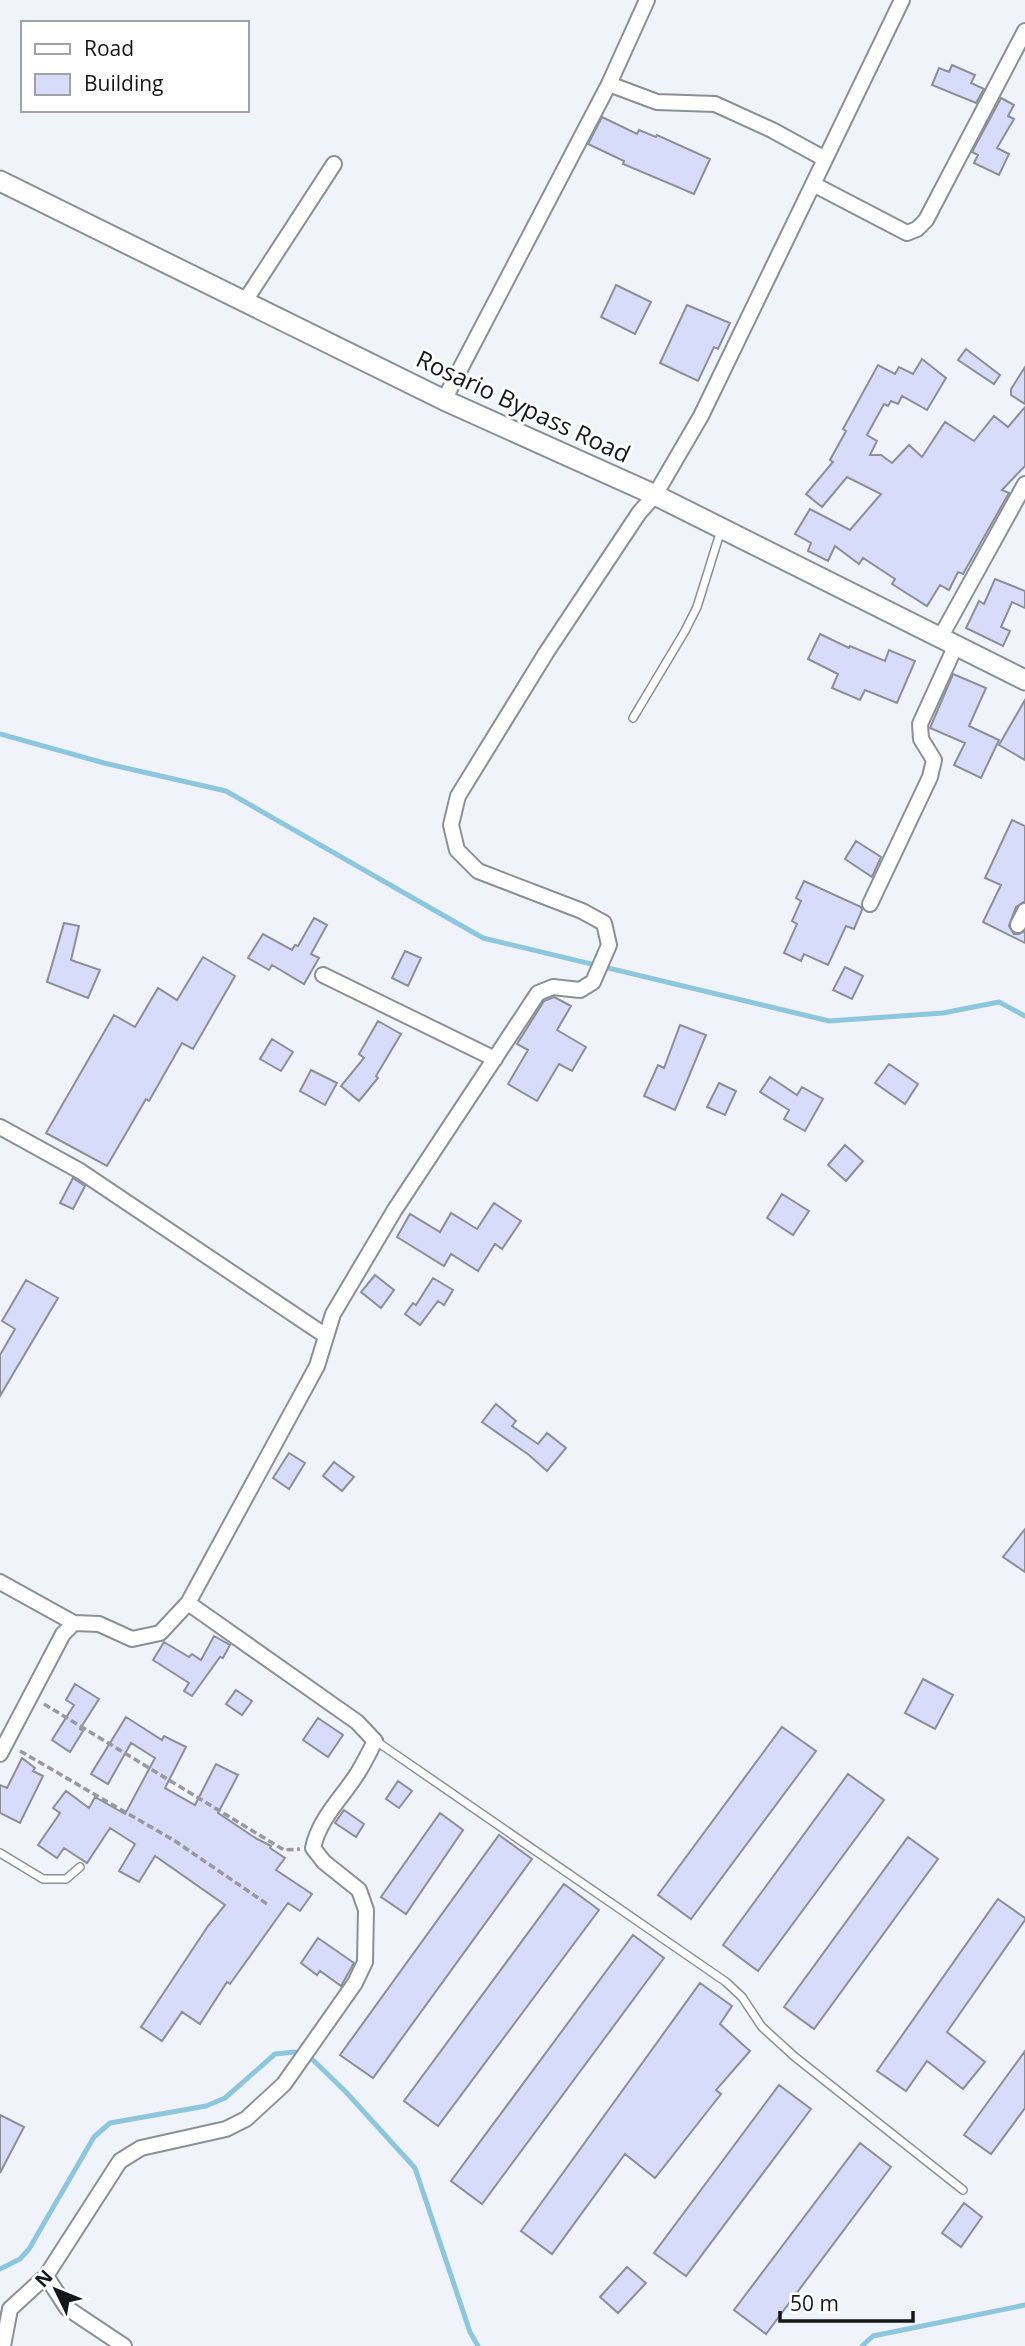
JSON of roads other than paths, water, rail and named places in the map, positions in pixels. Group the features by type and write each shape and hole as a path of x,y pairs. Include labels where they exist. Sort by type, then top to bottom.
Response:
{"main road":[{"name":"Rosario Bypass Road","path":"0,181 444,400 655,495 1025,680"}],"street":[{"path":"444,400 609,84 647,0"},
{"path":"0,1582 74,1623 99,1624 132,1639 160,1633 188,1603 317,1366 334,1314 394,1211 538,993 553,987 580,989 593,982 609,944 604,923 582,911 478,871 457,850 451,825 458,796 546,653 639,513 655,495 701,416 902,0"},
{"path":"813,184 907,233 917,229 926,220 1025,31"},
{"path":"609,84 657,102 715,104 772,130 825,159"},
{"path":"246,301 334,164"},
{"path":"870,904 930,777 934,760 921,739 920,724 948,642 1025,484"},
{"path":"1018,925 1025,911"},
{"path":"323,975 495,1059"},
{"path":"0,1126 80,1171 327,1336"},
{"path":"3,2346 10,2309 46,2277 120,2161 141,2148 226,2129 246,2119 284,2084 355,1983 365,1962 366,1910 359,1890 324,1862 313,1848 324,1821 359,1772 375,1741 357,1722 188,1603"},
{"path":"3,1749 63,1634 74,1623"},
{"path":"46,2277 68,2308 124,2346"}],"lane":[{"path":"633,718 685,631 696,607 722,528"},
{"path":"375,1741 726,1982 743,1997 762,2027 795,2057 964,2190"},
{"path":"0,1853 43,1879 66,1879 80,1867"}],"waterway":[{"path":"0,734 104,763 226,791 483,938 829,1021 943,1013 999,1002 1025,1016"},
{"path":"0,2269 20,2259 29,2249 94,2137 110,2123 206,2106 225,2098 275,2054 295,2052"},
{"path":"313,2060 415,2168 470,2332 478,2346"},
{"path":"862,2346 873,2336 1025,2305"}]}
